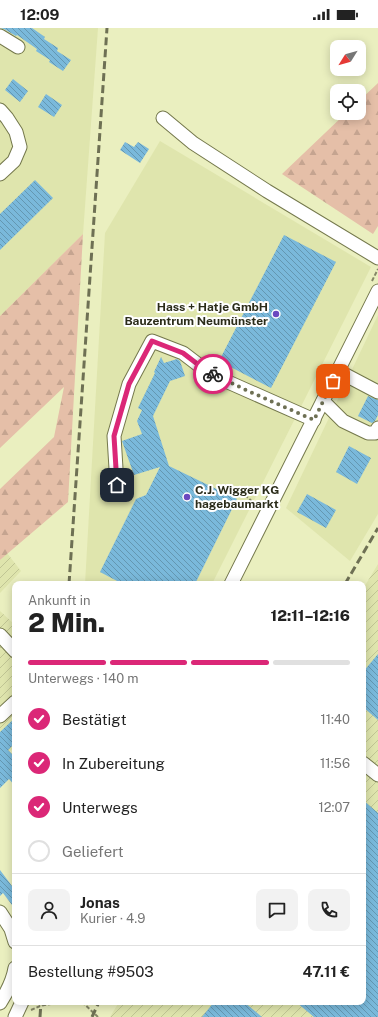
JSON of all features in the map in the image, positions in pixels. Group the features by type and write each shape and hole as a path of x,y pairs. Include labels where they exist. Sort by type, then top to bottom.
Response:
{"street":[{"path":"0,36 18,47"},
{"path":"0,110 8,118 16,132 20,147 14,161 0,174"},
{"path":"162,118 194,142 267,191 378,258"},
{"path":"233,581 378,291"},
{"path":"117,485 114,436 129,384 152,341 183,353 219,378 314,420"},
{"path":"338,371 378,392"},
{"path":"323,401 343,421 368,433 375,433 378,428"},
{"path":"0,635 12,648"},
{"path":"0,716 12,705"},
{"path":"366,765 378,775"},
{"path":"0,912 12,932"},
{"path":"0,1003 12,977"},
{"path":"21,1016 22,1005"}],"path":[{"path":"236,487 259,508"},
{"path":"21,1016 31,1009 48,1005"},
{"path":"85,1005 98,1017"}],"shaded area":[{"path":"0,28 98,28 83,234 0,316"},
{"path":"160,141 371,267 214,581 85,581 105,233"},
{"path":"378,315 378,514 350,561 286,508"},
{"path":"7,553 21,571 0,593 0,560"},
{"path":"378,564 378,1017 110,1017 117,1005 366,1005 366,584"},
{"path":"0,611 12,622 12,749 0,759"}],"green space":[{"path":"378,83 378,226 373,234 282,174 339,120 366,120 366,94"},
{"path":"83,234 68,502 0,560 0,489 54,437 64,387 0,448 0,316"}],"building":[{"path":"0,28 32,28 45,37 44,39 58,48 57,51 71,60 63,71 49,62 50,60 36,51 37,49 17,35 16,36"},
{"path":"13,79 28,91 20,102 5,90"},
{"path":"46,94 62,105 54,117 38,107"},
{"path":"125,142 134,147 138,142 149,149 140,163 120,150"},
{"path":"35,180 53,198 0,250 0,214"},
{"name":"Hass + Hatje GmbH Bauzentrum Neumünster","path":"284,235 336,262 271,388 219,361"},
{"name":"C.J. Wigger KG hagebaumarkt","path":"161,357 164,363 177,359 180,361 185,376 170,381 153,416 169,466 237,499 196,581 117,581 100,572 136,499 146,495 160,467 134,475 122,441 142,434 137,421 142,410 138,408 155,373 154,372"},
{"path":"368,396 378,400 378,415 372,423 358,416"},
{"path":"349,446 371,458 357,484 336,472"},
{"path":"307,494 336,510 326,528 297,512"},
{"path":"378,654 378,720 366,710 366,668"},
{"path":"12,721 12,746 8,750 12,754 12,782 9,779 0,788 0,732"},
{"path":"366,803 378,813 378,1017 314,1017 300,1005 366,1005"},
{"path":"0,870 12,886 12,905 3,893 0,896"},
{"path":"212,1005 248,1005 262,1017 202,1017"}],"railway":[{"path":"69,581 107,28"},
{"path":"347,581 378,528"},
{"path":"40,1017 41,1005"},
{"path":"92,1017 98,1005"}],"way so far":[{"path":"213,374 314,420 333,381"}],"place":[{"name":"Hass + Hatje GmbH Bauzentrum Neumünster","path":"276,314"},
{"name":"C.J. Wigger KG hagebaumarkt","path":"187,497"}],"route":[{"path":"117,485 114,436 129,384 152,341 183,353 213,374"}]}
